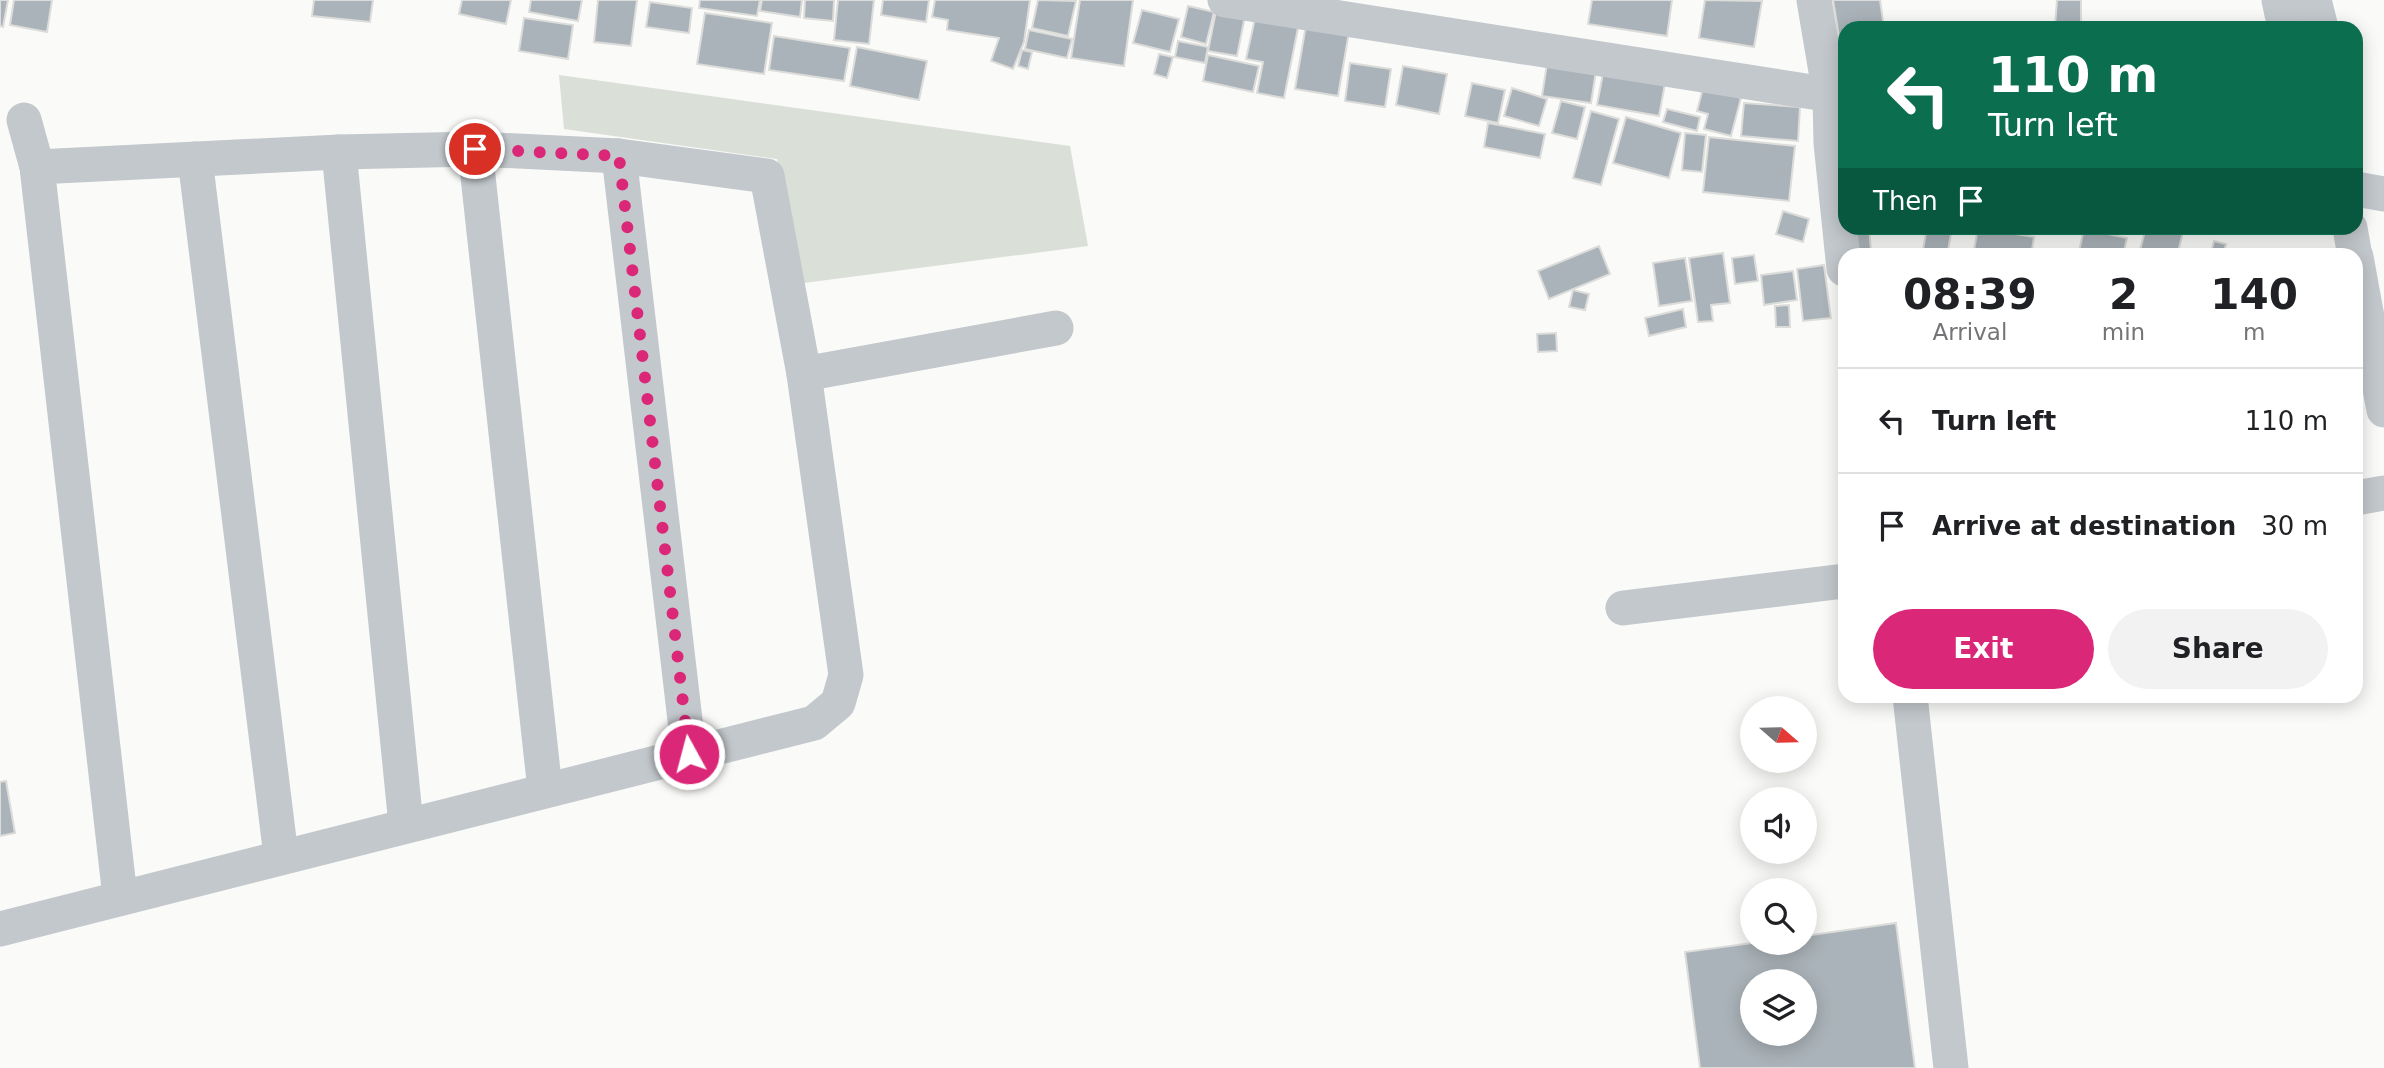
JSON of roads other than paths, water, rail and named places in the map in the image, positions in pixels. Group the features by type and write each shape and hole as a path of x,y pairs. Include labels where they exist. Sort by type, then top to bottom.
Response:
{"street":[{"path":"1226,0 1837,96"},
{"path":"1814,0 1837,96 1838,132"},
{"path":"2278,0 2283,21"},
{"path":"2314,0 2319,21"},
{"path":"24,120 37,167 120,897"},
{"path":"0,929 814,723 838,703 846,675 804,374 767,176 619,156 475,149 339,152 37,167"},
{"path":"475,149 545,790"},
{"path":"339,152 406,825"},
{"path":"619,156 689,754"},
{"path":"195,159 281,856"},
{"path":"2363,191 2384,194"},
{"path":"2363,298 2384,410"},
{"path":"804,374 1056,328"},
{"path":"2363,497 2384,493"},
{"path":"1623,608 1838,582"},
{"path":"1911,703 1951,1068"}]}
